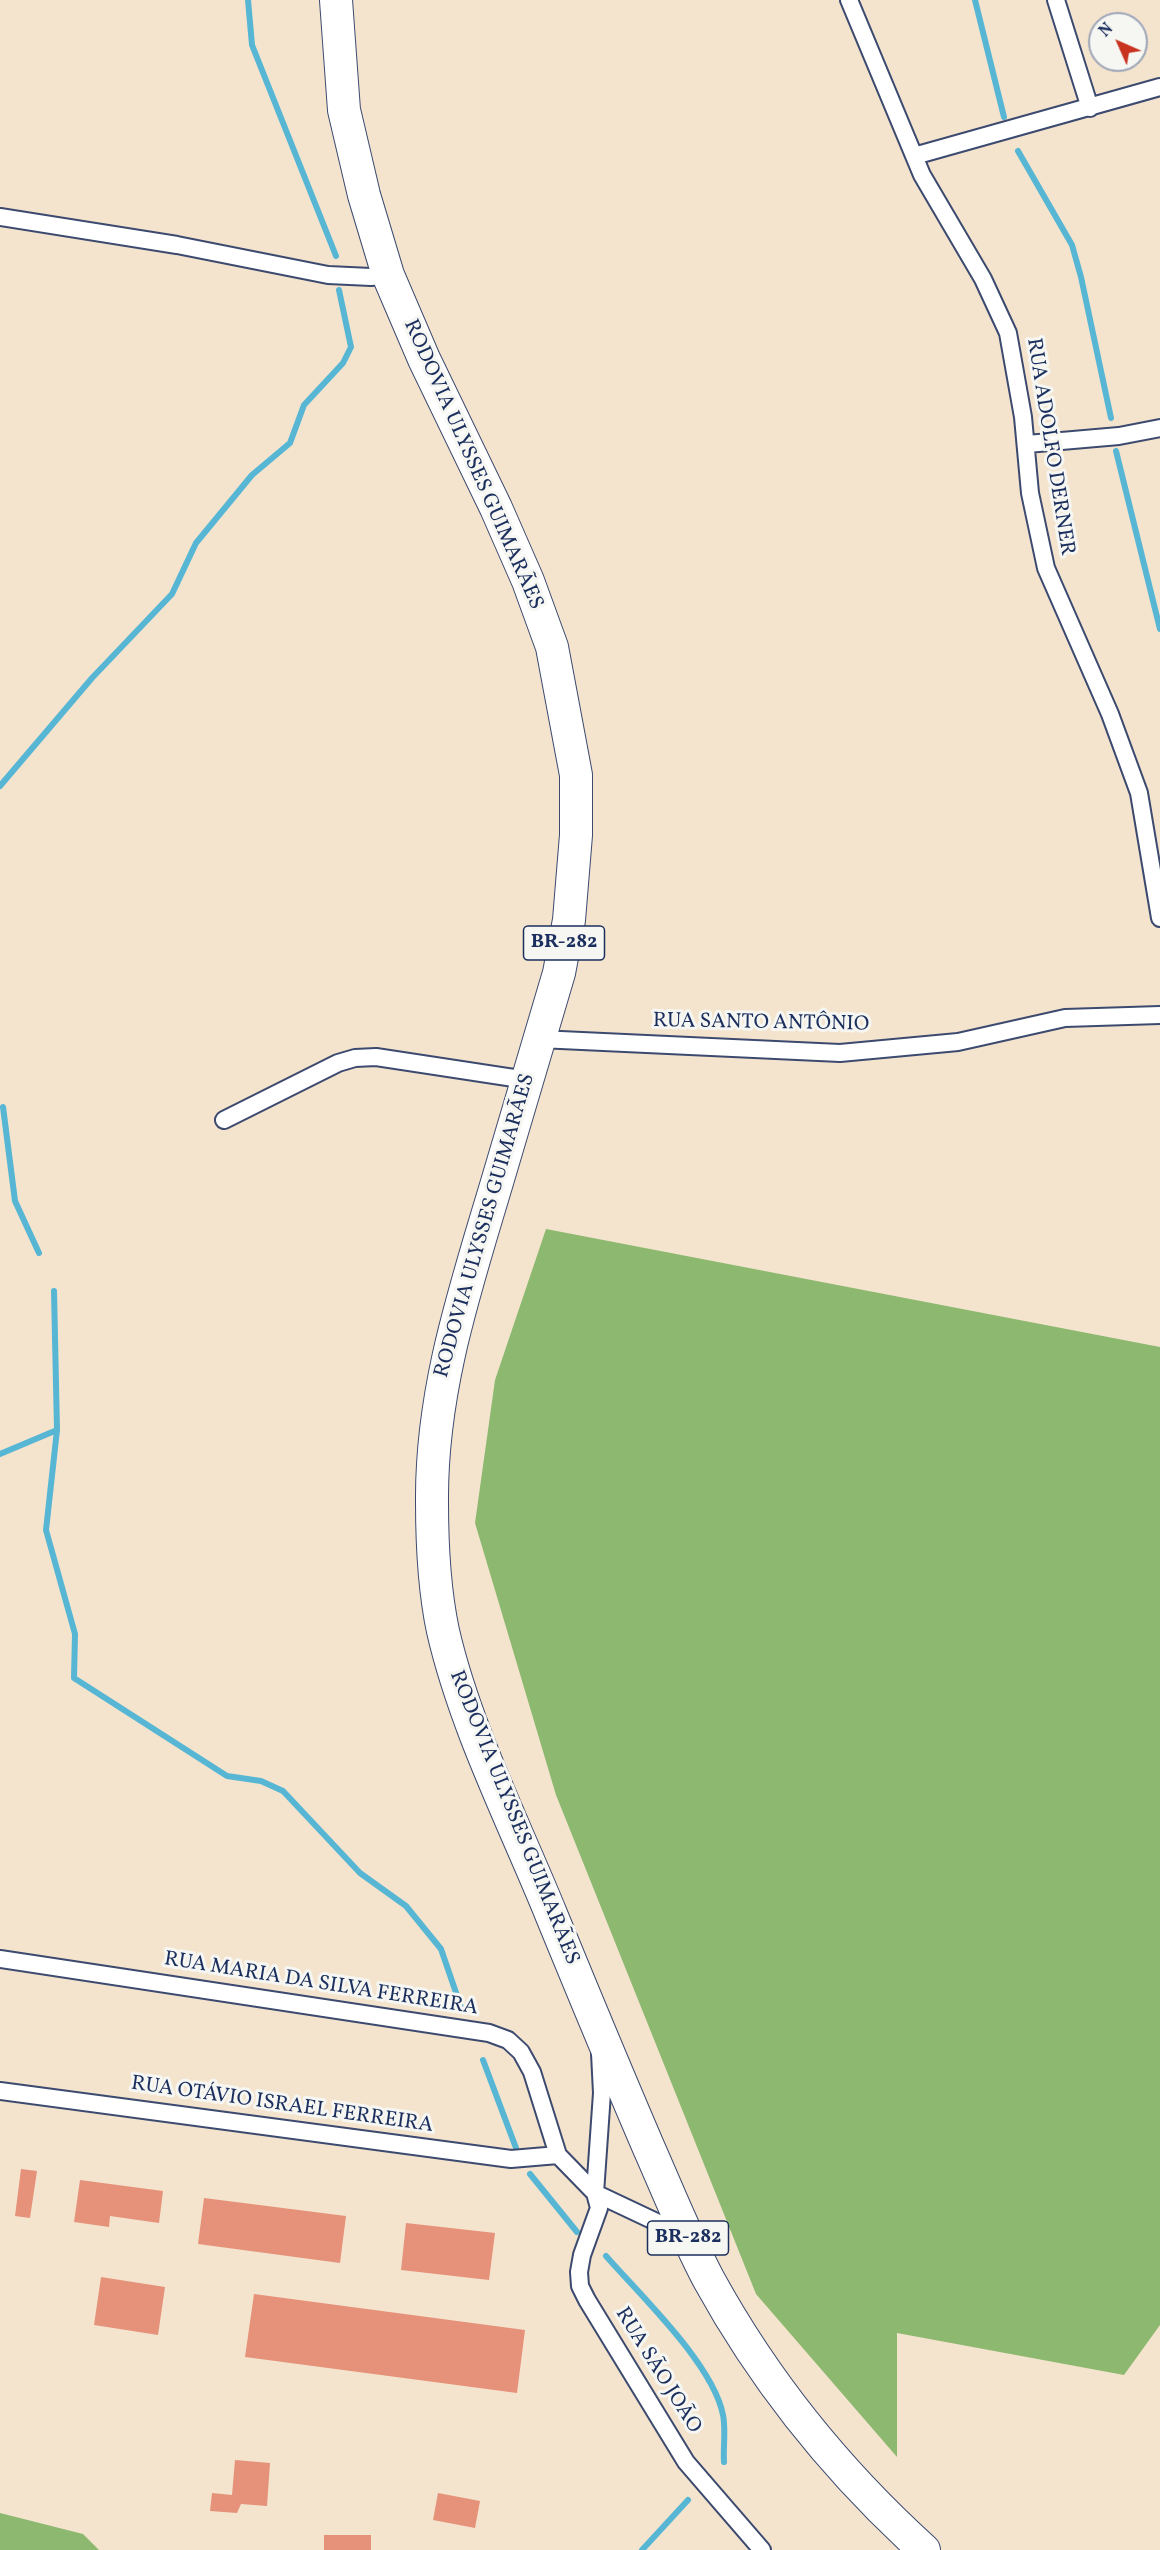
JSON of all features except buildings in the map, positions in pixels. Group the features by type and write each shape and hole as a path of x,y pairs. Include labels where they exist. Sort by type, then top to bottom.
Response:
{"highway":[{"name":"RODOVIA ULYSSES GUIMARÃES","path":"336,0 344,110 364,195 388,275 424,359 524,570 554,658 576,775 576,835 568,920 559,973 445,1364 434,1438 431,1499 434,1563 443,1629 459,1688 598,2028 688,2236 709,2279 735,2323 790,2405 824,2448 865,2494 924,2550"}],"street":[{"name":"RUA ADOLFO DERNER","path":"849,0 914,156 936,200 983,279 1008,333 1027,444 1030,493 1046,568 1110,714 1139,793 1160,918"},
{"path":"1056,0 1090,108"},
{"path":"914,156 1160,87"},
{"path":"0,216 177,245 328,275 371,278 388,275"},
{"path":"1027,444 1119,435 1160,428"},
{"name":"RUA SANTO ANTÔNIO","path":"539,1039 840,1053 958,1042 1065,1018 1160,1015"},
{"path":"224,1120 338,1063 355,1058 376,1057 527,1080"},
{"name":"RUA MARIA DA SILVA FERREIRA","path":"0,1959 489,2033 508,2040 521,2052 532,2072 558,2155"},
{"name":"RUA SÃO JOÃO","path":"598,2028 602,2093 595,2193 599,2208 582,2255 579,2272 580,2286 686,2462 762,2550"},
{"name":"RUA OTÁVIO ISRAEL FERREIRA","path":"0,2091 511,2159 558,2155"},
{"path":"558,2155 595,2193 688,2236"}],"green space":[{"path":"546,1229 1160,1347 1160,2325 1124,2375 897,2333 897,2457 756,2294 556,1795 475,1523 495,1380"},
{"path":"0,2513 83,2534 99,2550 0,2550"}],"waterway":[{"path":"248,0 252,45 336,256"},
{"path":"975,0 1004,117"},
{"path":"1018,151 1072,245 1111,418"},
{"path":"0,786 92,678 172,594 196,543 252,475 290,443 304,405 343,363 351,347 339,290"},
{"path":"1116,451 1160,629"},
{"path":"3,1107 15,1201 39,1253"},
{"path":"54,1291 57,1430 46,1530 75,1634 74,1678 227,1776 261,1781 283,1791 360,1873 406,1906 441,1949 462,2010"},
{"path":"0,1454 57,1430"},
{"path":"483,2060 516,2148"},
{"path":"530,2174 577,2232"},
{"path":"606,2256 674,2331 705,2374 717,2395 723,2415 724,2462"},
{"path":"642,2550 688,2500"}]}
